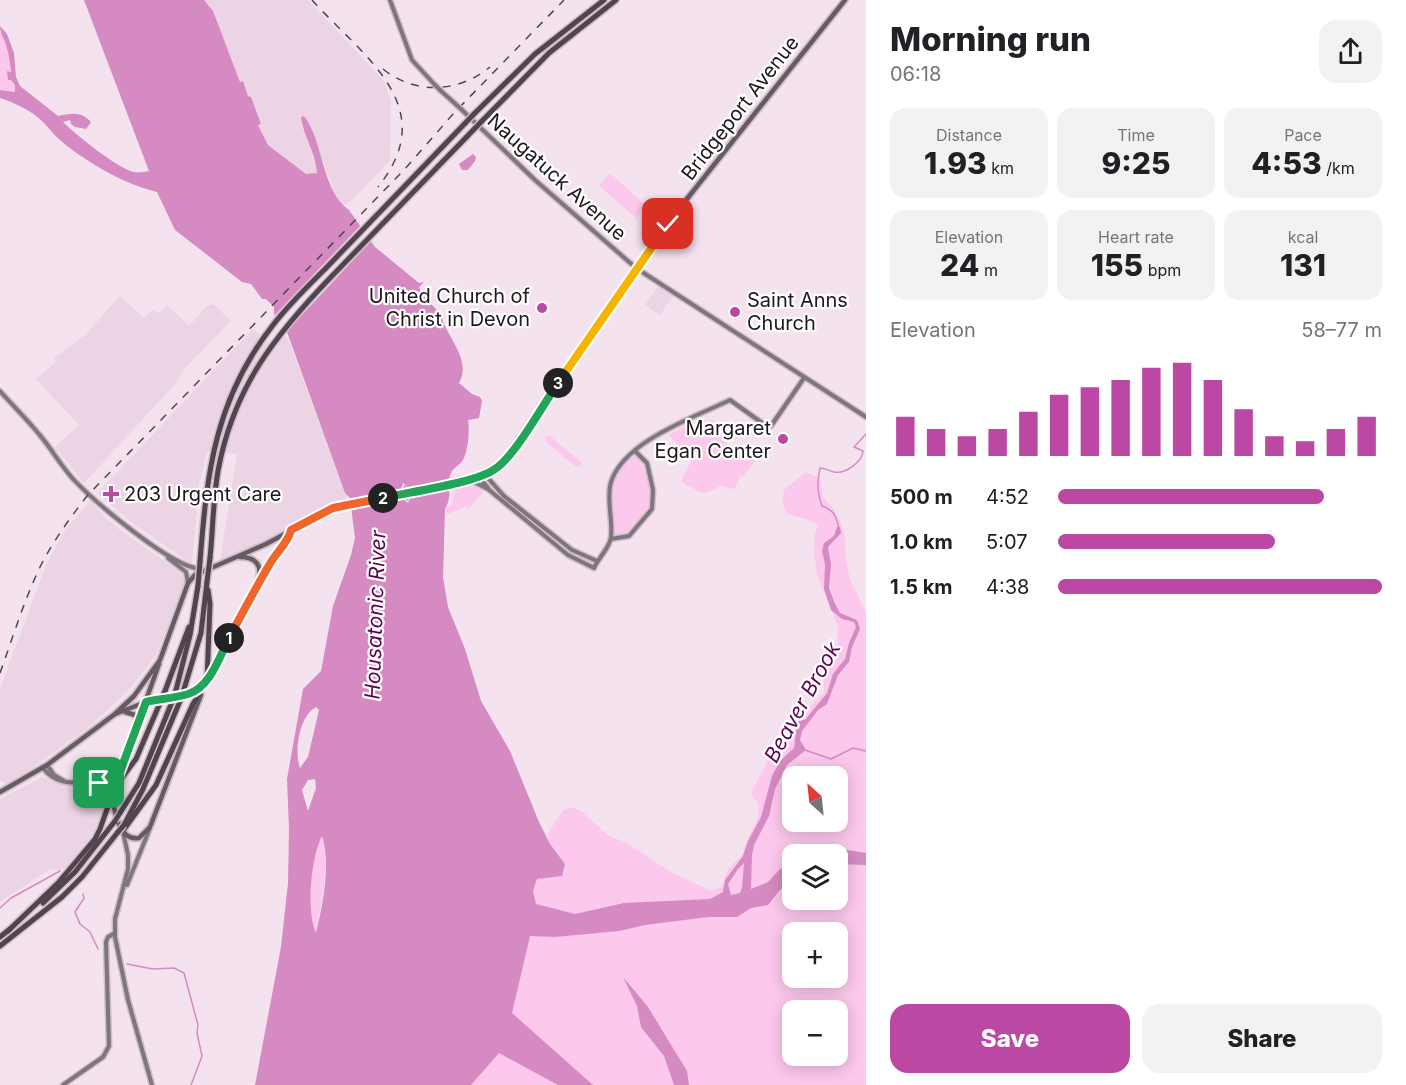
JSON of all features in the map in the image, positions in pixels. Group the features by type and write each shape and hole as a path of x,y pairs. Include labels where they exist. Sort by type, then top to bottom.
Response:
{"highway":[{"path":"8,931 36,910 75,872 115,821 139,783 176,690 194,615 212,452 220,423 251,356 290,304 474,114 535,54 604,0"},
{"path":"122,830 143,789 180,701 201,633 216,485 222,454 244,390 260,361 281,330 549,53 616,0"},
{"path":"0,946 62,897 122,830 156,785 193,704 207,681 210,604 207,582"},
{"path":"114,788 135,761 194,615"},
{"path":"0,938 58,883 95,839 112,795"}],"main road":[{"name":"Naugatuck Avenue","path":"390,0 412,60 441,91 535,180 636,268 866,417"},
{"name":"Bridgeport Avenue","path":"188,583 195,575 238,557 324,512 483,476 497,468 508,456 636,268 690,195 845,0"},
{"path":"462,481 476,483 488,489 573,558 594,568 611,539 611,483 617,468 635,451 648,440 730,400 770,427 804,378"},
{"path":"0,391 35,429 81,487 186,572 188,583 112,795 129,862 124,891"},
{"path":"611,539 629,536 652,509 653,490 647,463 635,451"},
{"path":"483,476 488,489"},
{"path":"483,476 488,478 504,496 576,553 597,561"},
{"path":"152,1085 128,1000 115,941 116,914 182,740 207,681 257,585 289,537 291,530"},
{"path":"573,558 576,553"},
{"path":"165,555 191,568 199,570 211,568"},
{"path":"238,557 251,558 258,563 260,572 257,585"},
{"path":"0,783 2,791 45,767 115,714 143,685 160,660"},
{"path":"158,667 152,693 160,701"},
{"path":"115,714 146,702 188,695 207,681"},
{"path":"123,712 133,714 138,724"},
{"path":"45,767 51,778 64,782 104,784 114,788"},
{"path":"122,830 128,838 137,839 143,836 150,827"},
{"path":"63,1085 103,1057 109,1046 106,944 107,939 115,933"},
{"path":"106,944 115,941"}],"shaded area":[{"path":"204,0 308,0 384,81 391,102 390,161 350,202 342,206 335,193 309,124 301,123 317,168 317,173 314,175 306,174 268,145 258,124 261,124 251,97 243,82 240,83 213,11"},
{"path":"0,33 10,56 11,68 8,80 15,85 15,92 0,90"},
{"path":"610,173 646,206 636,218 599,186"},
{"path":"658,286 673,296 660,315 645,305"},
{"path":"120,296 144,318 153,309 159,313 167,305 189,326 208,305 213,304 231,321 184,369 177,382 84,483 55,447 79,425 36,379 56,362 54,358 85,335"},
{"path":"253,329 273,347 282,333 289,341 345,493 348,495 345,500 323,507 278,534 220,561 237,454 207,451 199,485 192,564 132,523 97,493"},
{"path":"713,420 728,446 756,459 743,477 740,476 735,489 720,486 709,492 700,492 681,481 691,461 669,435 684,426 690,430"},
{"path":"550,436 581,462 581,465 576,467 546,442 546,437"},
{"path":"635,455 643,465 648,477 651,489 650,502 640,523 630,532 617,537 613,534 613,490 619,473"},
{"path":"806,472 821,480 823,497 841,523 850,579 866,612 866,1085 471,1085 498,1053 536,904 533,891 537,879 565,864 550,844 548,833 563,810 571,807 581,811 609,836 625,842 669,871 711,891 721,887 729,868 742,855 759,815 758,803 751,795 770,753 777,751 783,742 788,740 798,718 824,692 824,674 836,658 838,627 817,574 814,551 815,533 818,526 788,513 783,501 784,490"},
{"path":"466,485 482,489 483,493 468,509 466,506 447,515 446,508 451,505 456,487"},
{"path":"507,499 573,554 573,555 504,501"},
{"path":"91,500 105,518 182,573 185,582 156,655 129,690 89,727 34,767 5,783 0,780 0,689 46,565 65,530"},
{"path":"43,777 67,784 108,788 110,790 102,817 95,833 66,867 60,870 50,869 0,902 0,799"},
{"path":"321,835 325,872 316,934 311,911 311,884"}],"water":[{"name":"Housatonic River","path":"84,0 204,0 213,11 240,82 243,81 248,96 251,97 261,124 258,125 268,145 306,174 317,173 302,124 301,117 304,116 316,139 333,191 340,201 375,247 419,283 424,282 419,287 421,292 442,317 460,354 463,368 459,383 472,394 480,397 482,401 479,418 468,420 465,456 449,477 449,498 445,509 443,577 448,607 465,649 481,701 510,751 550,844 565,864 562,876 537,879 533,891 536,904 575,914 624,903 710,899 723,892 725,880 743,856 761,817 772,776 780,761 794,748 800,718 805,720 827,693 833,674 845,659 856,627 854,622 842,619 831,610 824,589 825,564 822,551 824,543 834,536 837,527 840,527 841,533 828,547 831,564 829,588 840,613 857,620 860,629 852,647 849,662 838,675 827,704 818,710 802,731 800,740 806,750 786,766 782,766 782,775 775,789 769,816 754,845 751,889 768,882 782,868 782,888 768,905 751,908 737,917 708,917 645,925 619,931 555,937 530,936 512,1013 593,1085 558,1085 499,1053 471,1085 255,1085 281,947 288,883 287,779 303,689 321,671 333,606 355,538 350,498 345,493 287,332 274,314 274,307 266,299 262,299 251,284 242,282 175,230 157,192 121,179 99,167 64,143 35,115 0,98 0,90 15,92 15,85 8,80 7,71 11,72 10,62 0,26 7,34 14,53 16,77 20,86 58,116 76,114 87,118 91,122 86,129 75,127 70,120 63,122 108,158 127,169 139,172 149,171","holes":["316,707 319,710 308,757 300,768 299,734 305,718","315,779 316,788 308,811 302,790 308,780","322,836 326,872 316,933 311,912 311,884 315,857","744,863 740,893 731,895 728,884"]},
{"path":"473,154 476,157 475,161 468,170 462,170 459,164"},
{"path":"848,850 866,853 866,865 848,864"},
{"path":"623,977 648,1007 687,1071 689,1085 674,1085 664,1056 641,1027 637,1006"}],"pier":[{"path":"362,224 373,239 284,334 273,317"},
{"path":"452,478 453,487 404,497 407,501 410,498 408,503 402,498 386,501 384,508 380,504 384,506 385,502 348,509 347,501 383,493 380,490 377,493 380,488 385,493 401,490 403,483 408,487 404,485 403,489"}],"waterway":[{"name":"Beaver Brook","path":"839,528 834,514 822,506 820,501 818,487 820,468 839,472 853,466 860,459 863,451 854,447 866,434"},
{"path":"805,750 831,759 853,748 866,751"},
{"path":"0,908 11,898 60,871"},
{"path":"83,894 84,898 75,912 80,924 90,932 98,949"},
{"path":"127,964 153,969 174,968 184,973 198,1025 197,1033 202,1056 191,1085"}],"railway":[{"path":"312,0 372,62 388,84 399,107 402,131 396,158 378,187"},
{"path":"0,673 41,565 87,496 403,171 454,113 564,0"},
{"path":"383,69 409,83 436,88 464,82 490,67"}],"place":[{"name":"United Church of Christ in Devon","path":"542,308"},
{"name":"Saint Anns Church","path":"735,312"},
{"name":"Margaret Egan Center","path":"783,439"},
{"name":"203 Urgent Care","path":"111,494"}],"route":[{"path":"99,783 114,788 146,702 188,695 206,682 254,591 291,534 291,530 333,508 483,476 501,465 668,224"}]}
